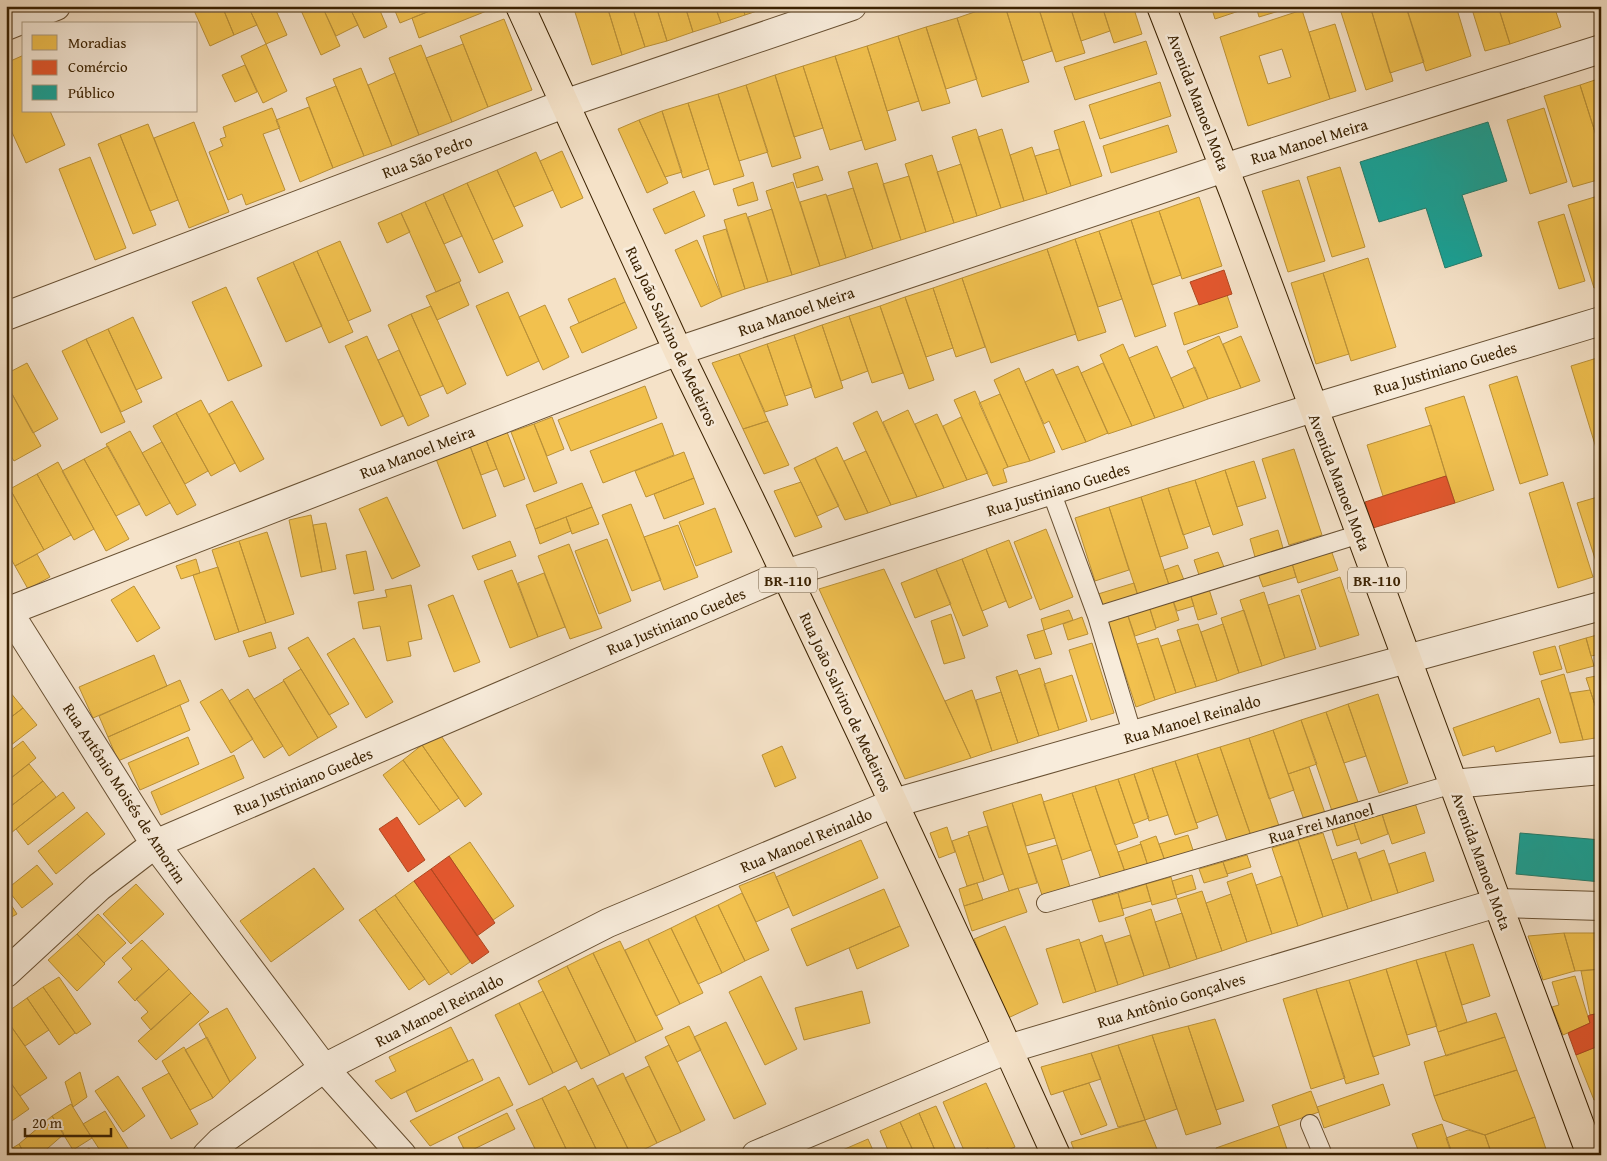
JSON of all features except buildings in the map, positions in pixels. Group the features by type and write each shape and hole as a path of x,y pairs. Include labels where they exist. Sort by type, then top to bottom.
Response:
{"main road":[{"name":"Rua João Salvino de Medeiros","path":"520,6 678,351 894,804 1056,1155"},
{"name":"Avenida Manoel Mota","path":"1161,6 1224,168 1591,1155"}],"street":[{"path":"6,26 56,6"},
{"name":"Rua São Pedro","path":"6,316 564,104 852,6"},
{"name":"Rua Manoel Meira","path":"7,611 678,351 1224,168 1601,49"},
{"name":"Rua Justiniano Guedes","path":"6,973 100,887 155,844 785,574 1313,408 1601,321"},
{"name":"Rua Manoel Reinaldo","path":"207,1155 220,1142 324,1068 608,923 894,804 1242,704 1601,606"},
{"name":"Rua Antônio Moisés de Amorim","path":"7,611 155,844 324,1068 402,1155"},
{"name":"Rua Frei Manoel","path":"1453,784 1601,770"},
{"name":"Rua Antônio Gonçalves","path":"756,1155 1008,1049 1497,903 1601,906"}],"lane":[{"path":"1051,491 1097,616 1133,736"},
{"path":"1097,616 1360,534"},
{"name":"Rua Frei Manoel","path":"1046,903 1453,784"},
{"path":"1310,1124 1323,1155"}]}
